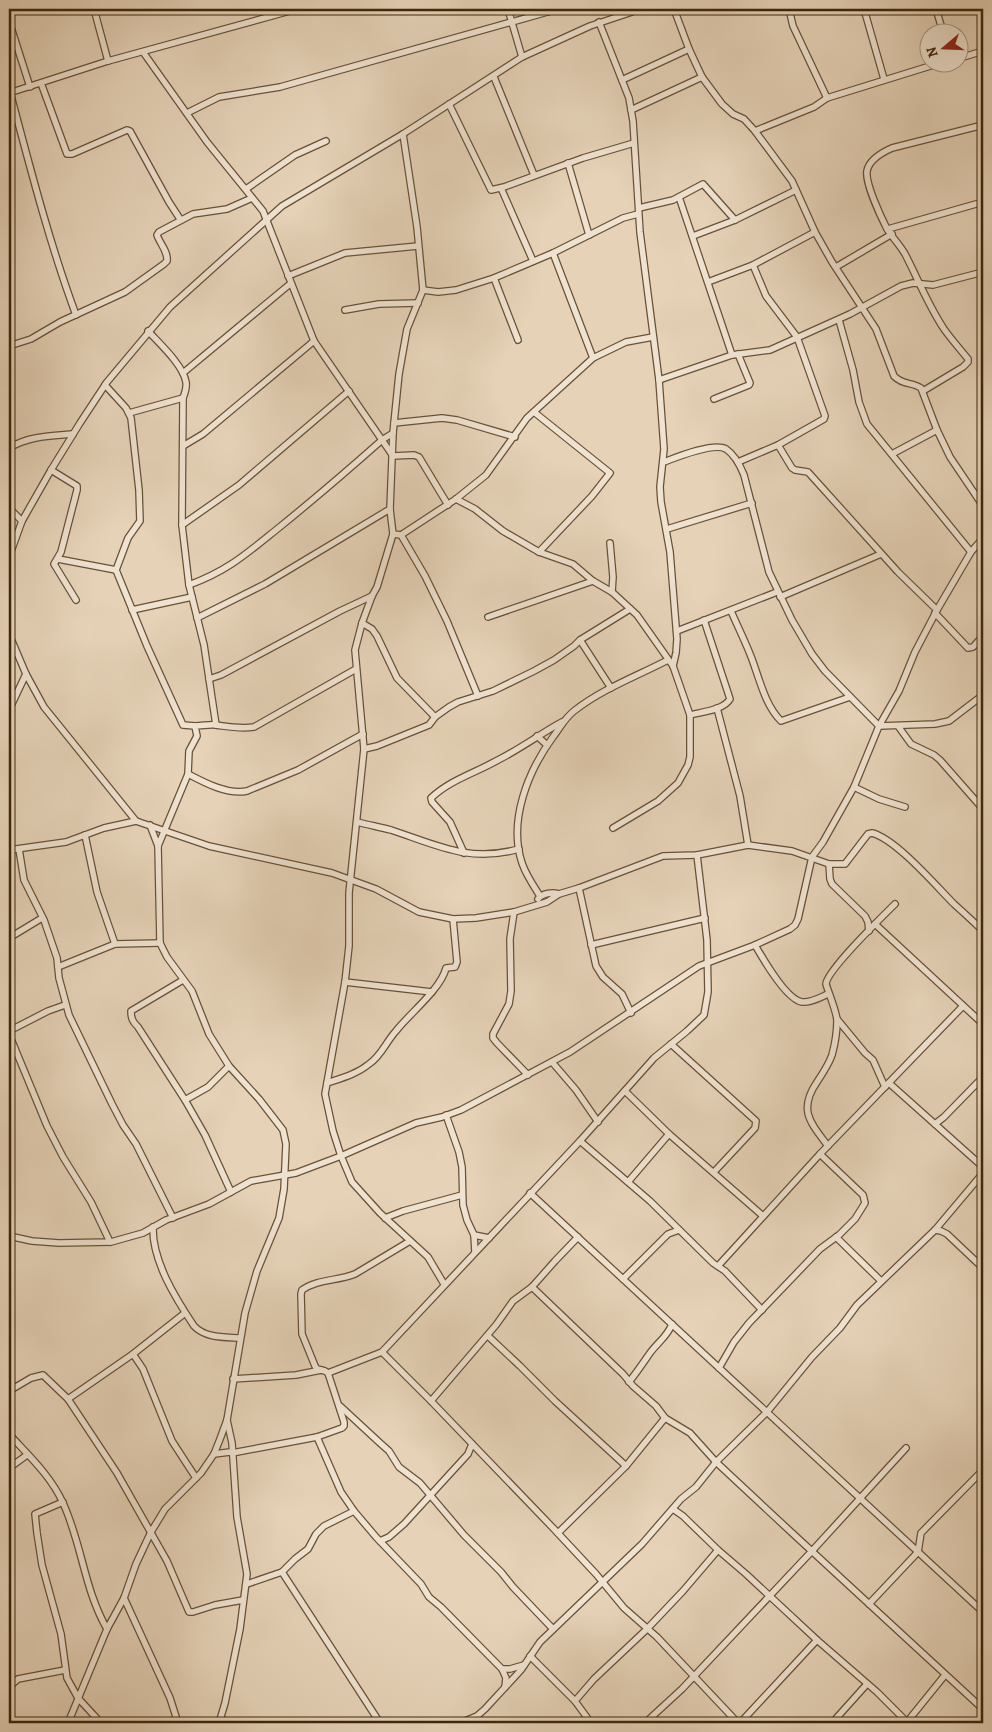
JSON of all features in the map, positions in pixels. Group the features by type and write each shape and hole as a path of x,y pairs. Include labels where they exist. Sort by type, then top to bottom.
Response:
{"street":[{"path":"94,9 108,61"},
{"path":"76,315 64,283 37,195 9,93 108,61 283,11 297,9"},
{"path":"508,9 522,57"},
{"path":"187,113 219,97 280,86 558,9"},
{"path":"9,557 22,522 51,470 106,384 148,331 170,307 282,206 403,134 522,57 599,22 632,12 635,9"},
{"path":"674,9 702,77 722,104 733,114 744,119 756,131 792,182 815,232 876,329 894,376 898,381 918,386 922,391 950,457 983,506"},
{"path":"789,9 793,26 826,98"},
{"path":"864,9 884,79"},
{"path":"936,9 940,22"},
{"path":"9,20 30,87"},
{"path":"599,22 609,52 629,98 631,110 638,211 660,380 664,462 660,487 667,529 677,630 676,653 673,666"},
{"path":"622,80 689,49"},
{"path":"970,55 983,51"},
{"path":"143,52 207,142 263,211 314,342 393,456"},
{"path":"756,131 814,107 826,98 920,69"},
{"path":"494,76 534,175"},
{"path":"631,110 702,77"},
{"path":"41,83 67,154 72,154 130,130 180,219"},
{"path":"449,104 490,189 494,190 634,143"},
{"path":"922,391 963,367 968,362 968,359 934,313 904,252 890,232 870,187 867,171 870,164 883,152 892,148 983,124"},
{"path":"403,134 422,290 407,329 399,374 393,433 390,510 393,534 377,587 362,623 355,650 364,749 349,893 350,946 325,1094 333,1131 352,1182 385,1218 428,1257 444,1284"},
{"path":"246,189 295,155 326,140"},
{"path":"568,164 589,235"},
{"path":"422,290 438,292 456,290 494,278 553,253 638,211 679,197 702,184 735,220"},
{"path":"501,188 533,262"},
{"path":"693,236 735,220 796,190"},
{"path":"679,197 735,355 750,382 749,385 714,399"},
{"path":"9,344 31,339 125,292 167,261 168,256 157,235 180,219 193,214 227,209 252,198"},
{"path":"836,268 890,232 983,202"},
{"path":"708,282 753,265 815,232"},
{"path":"288,276 345,253 418,246"},
{"path":"553,253 593,358"},
{"path":"738,462 778,444 824,419 825,416 797,337 766,296 753,265"},
{"path":"660,380 735,355 770,350 839,320 901,286 913,283 933,285 983,272"},
{"path":"494,278 518,340"},
{"path":"183,373 290,284"},
{"path":"345,310 379,304 418,303"},
{"path":"839,320 865,419 870,430 892,454 970,552"},
{"path":"148,331 183,373 186,386 183,398 182,525 189,585 204,644 216,725"},
{"path":"393,534 401,535 448,505 486,476 527,418 593,358 626,342 653,337"},
{"path":"183,446 203,434 314,342"},
{"path":"106,384 129,413 134,442 140,521 128,538 116,570 183,724 195,726 216,725 225,728 254,726 356,669"},
{"path":"182,525 239,485 349,391"},
{"path":"129,413 183,398"},
{"path":"534,412 610,473 592,496 539,552"},
{"path":"394,424 442,418 457,420 515,437"},
{"path":"892,454 937,430"},
{"path":"189,585 216,575 236,563 303,509 382,440 393,433"},
{"path":"9,448 33,438 73,434"},
{"path":"778,444 792,468 808,472 968,648 973,647 983,636"},
{"path":"664,462 718,447 725,448 738,462 752,503 769,572 779,595 812,654 825,671 879,726 935,724 949,721 983,695"},
{"path":"393,456 414,455 419,457 448,505"},
{"path":"51,470 77,486 58,559 54,564 76,600"},
{"path":"456,499 475,509 503,531 539,552 573,564 593,581 612,592 637,615 673,666 690,714 690,757 678,783 658,801 613,828"},
{"path":"667,529 752,503"},
{"path":"9,508 22,522"},
{"path":"197,618 265,584 390,510"},
{"path":"401,535 425,576 447,621 478,696"},
{"path":"9,1236 32,1241 59,1243 110,1242 143,1233 173,1218 209,1204 251,1181 285,1175 341,1156 416,1123 446,1116 492,1095 552,1062 631,1013 687,973 708,962 755,946 795,925 812,857 823,842 854,787 879,726 899,691 914,652 970,552 983,538"},
{"path":"610,544 613,577 612,592"},
{"path":"677,630 779,595 881,554"},
{"path":"58,559 116,570"},
{"path":"488,617 593,581"},
{"path":"209,679 221,675 340,611 372,596"},
{"path":"132,610 192,597"},
{"path":"364,749 377,746 426,727 435,717 458,702 514,682 554,660 580,640 630,609"},
{"path":"731,610 767,700 781,721 850,697"},
{"path":"690,714 717,708 729,702 730,699 704,620"},
{"path":"362,623 372,629 377,636 396,678 435,717"},
{"path":"9,634 26,674 44,708 136,821"},
{"path":"580,640 611,688"},
{"path":"464,853 450,822 430,798 458,779 506,756 536,736 562,722 585,702 668,660"},
{"path":"9,710 26,674"},
{"path":"717,708 740,796 748,845"},
{"path":"540,896 528,878 522,862 519,849 518,818 522,799 547,746 562,722"},
{"path":"158,846 188,774 189,751 197,736 195,726"},
{"path":"898,726 911,744 940,760 983,809"},
{"path":"188,774 233,791 247,791 298,770 363,734"},
{"path":"536,736 547,746"},
{"path":"854,787 879,800 905,807"},
{"path":"9,850 66,842 136,821 219,848 332,873 376,889 419,912 452,919 476,918 514,912 547,902 559,894 663,856 697,855 748,845 777,848 812,857 829,864 845,864 868,834 872,833 885,839 924,872 983,931"},
{"path":"357,822 391,830 444,849 464,853 498,853 519,849"},
{"path":"68,1723 107,1629 124,1598 136,1564 151,1532 165,1509 196,1478 214,1454 227,1420 245,1313 257,1271 279,1218 285,1175 286,1144 283,1130 265,1106 228,1066 209,1034 192,991 167,957 160,942 158,846 150,825"},
{"path":"86,835 97,892 115,944"},
{"path":"19,849 24,880 52,940 69,1015 112,1104 136,1144 173,1218"},
{"path":"410,1241 355,1274 345,1278 320,1282 302,1290 302,1334 317,1370 328,1373 382,1352 598,1122 654,1058 704,1015 708,992 708,962 705,918 697,855"},
{"path":"829,864 832,884 865,916 869,931"},
{"path":"578,888 598,972 622,994 631,1013"},
{"path":"534,905 540,896 559,894"},
{"path":"895,904 829,974 826,984 828,994 837,1019 865,1053 874,1060 887,1085 935,1124 983,1167"},
{"path":"514,912 510,939 511,991 506,1010 492,1034 497,1042 528,1075"},
{"path":"9,938 42,918"},
{"path":"591,945 705,918"},
{"path":"327,1084 351,1075 372,1063 395,1032 432,992 446,968 455,967 458,962 452,919"},
{"path":"875,924 983,1024"},
{"path":"58,967 115,944 160,942"},
{"path":"755,946 771,972 793,997 800,1002 806,1002 828,994"},
{"path":"183,980 131,1011 132,1022 138,1027 185,1100 205,1135 231,1192"},
{"path":"345,982 432,992"},
{"path":"65,1004 48,1011 9,1033 47,1126 90,1202 110,1242"},
{"path":"718,1266 820,1154 963,1006"},
{"path":"828,1146 808,1115 807,1104 809,1096 832,1056 837,1019"},
{"path":"670,1044 756,1121 755,1128 714,1172"},
{"path":"552,1062 576,1090 598,1122"},
{"path":"185,1100 208,1087 228,1066"},
{"path":"935,1124 983,1077"},
{"path":"625,1091 669,1134 763,1216"},
{"path":"446,1116 459,1152 462,1167 463,1205 474,1235 475,1252"},
{"path":"628,1182 669,1134"},
{"path":"580,1141 628,1182 698,1249 725,1271 762,1310"},
{"path":"719,1368 740,1334 820,1249 855,1219 864,1203 863,1195 820,1154"},
{"path":"460,1723 477,1716 524,1665 540,1642 642,1544 681,1499 696,1487 716,1462 767,1412 812,1357 840,1328 857,1305 935,1230 982,1177"},
{"path":"530,1193 983,1612"},
{"path":"385,1218 419,1206 462,1195"},
{"path":"668,1234 670,1222"},
{"path":"153,1227 153,1238 168,1282 185,1313 199,1332 240,1338"},
{"path":"623,1279 668,1234 679,1230"},
{"path":"935,1230 947,1234 983,1268"},
{"path":"143,1233 153,1238"},
{"path":"474,1235 489,1238"},
{"path":"431,1401 488,1336 513,1301 532,1288 578,1237"},
{"path":"836,1237 882,1281"},
{"path":"532,1288 624,1374 629,1382 656,1406 665,1418 690,1433 716,1462 983,1709"},
{"path":"68,1399 134,1354 185,1313"},
{"path":"629,1382 641,1368 650,1352 670,1331 672,1324"},
{"path":"670,1331 679,1331"},
{"path":"488,1336 626,1466"},
{"path":"382,1352 558,1533 624,1608 657,1637 739,1723 817,1640"},
{"path":"134,1354 143,1369 172,1441 196,1478"},
{"path":"234,1379 296,1376 321,1370"},
{"path":"214,1454 232,1453 317,1437 342,1428 344,1426 339,1404 328,1373"},
{"path":"9,1391 31,1378 44,1375 68,1399 116,1473 151,1532 167,1561 189,1612 243,1600"},
{"path":"339,1404 384,1447 399,1467 415,1478 553,1630"},
{"path":"558,1533 626,1466 665,1418"},
{"path":"219,1723 240,1629 247,1584 227,1420"},
{"path":"9,1434 56,1488 68,1514 88,1586 107,1629"},
{"path":"317,1437 342,1492 354,1511 380,1542 421,1584 429,1597 502,1669 506,1678 505,1687"},
{"path":"380,1542 404,1524 468,1454 472,1444"},
{"path":"646,1723 682,1689 906,1448"},
{"path":"468,1454 480,1452"},
{"path":"9,1468 27,1455"},
{"path":"869,1604 918,1552 921,1533 983,1470"},
{"path":"63,1502 38,1511 35,1514 42,1565 61,1634 65,1670 71,1687 78,1698 101,1723"},
{"path":"673,1509 683,1516 908,1723 945,1675"},
{"path":"247,1584 282,1572 294,1559 308,1549 316,1534 324,1526 354,1511"},
{"path":"575,1701 594,1679 647,1629 683,1591 718,1550"},
{"path":"282,1572 379,1721 362,1723"},
{"path":"124,1598 170,1698 178,1723"},
{"path":"530,1656 575,1701 591,1723"},
{"path":"502,1669 524,1665"},
{"path":"9,1687 18,1679 65,1670"},
{"path":"832,1723 867,1684"}]}
